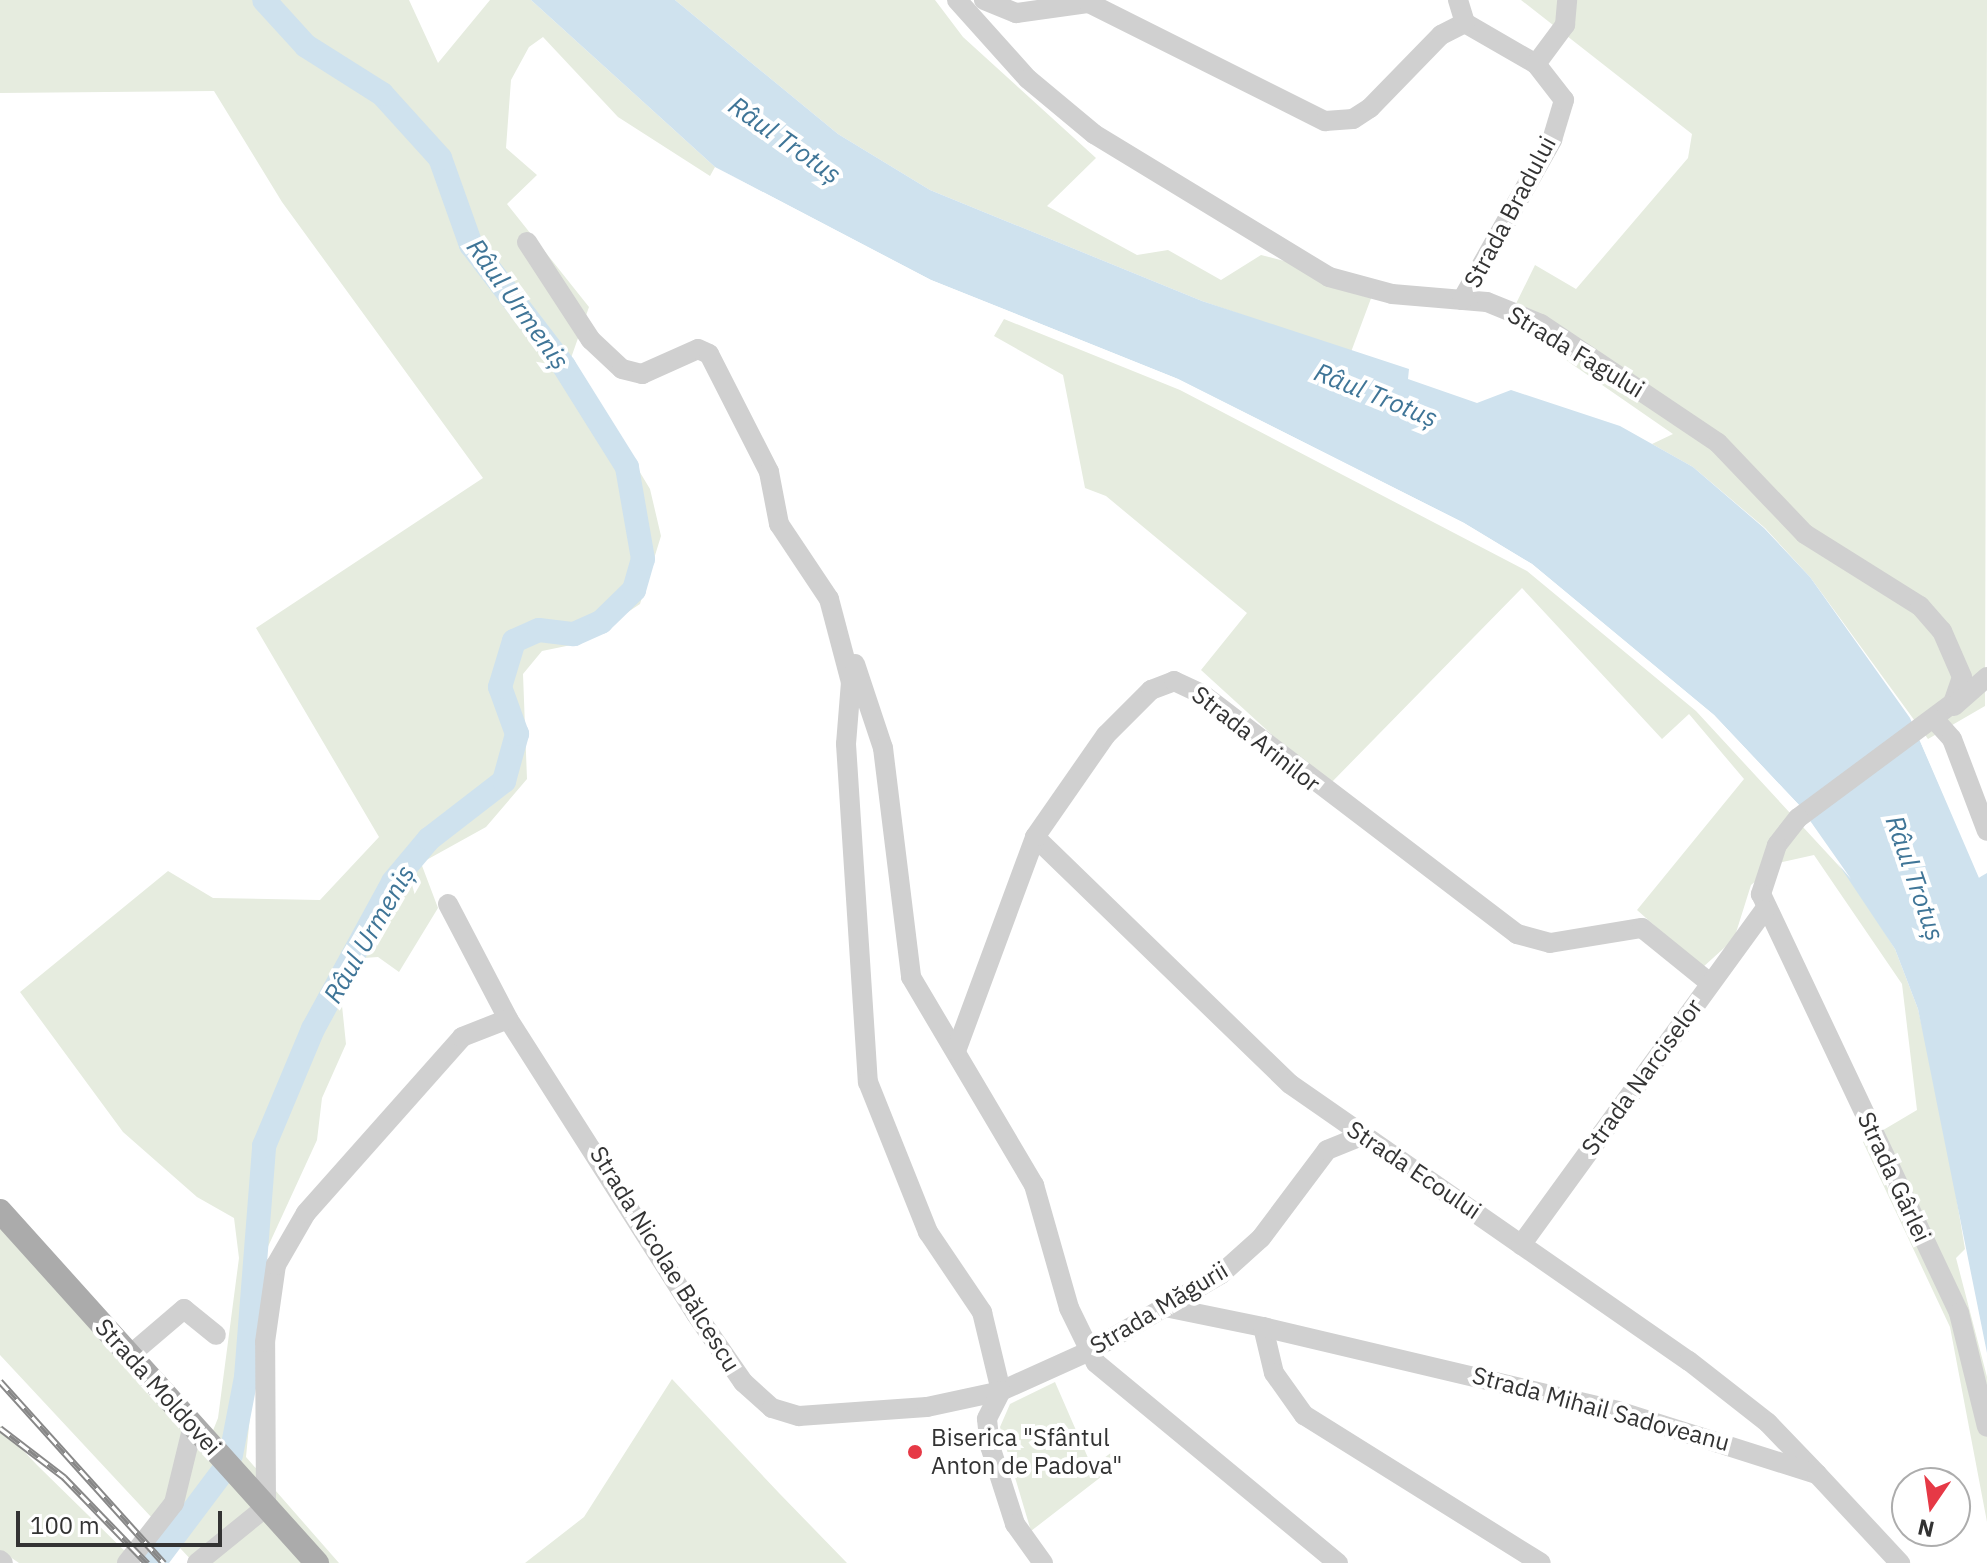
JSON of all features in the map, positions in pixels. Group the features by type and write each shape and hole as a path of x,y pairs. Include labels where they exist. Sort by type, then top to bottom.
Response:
{"main road":[{"name":"Strada Moldovei","path":"0,1211 317,1563"}],"street":[{"name":"Strada Fagului","path":"957,0 1028,79 1094,134 1274,244 1343,283 1462,300 1524,314 1718,443 1805,534 1920,606 1959,662 1961,685 1933,722"},
{"path":"984,0 1016,13 1089,3 1340,123 1370,108 1441,35 1465,23"},
{"path":"1458,0 1465,23 1536,64 1565,25 1567,0"},
{"name":"Strada Bradului","path":"1462,300 1556,127 1564,100 1536,64"},
{"path":"527,242 591,340 622,369 642,374 698,349 709,354 769,472 779,524 839,627 883,748 911,977 1038,1194 1069,1308 1096,1363 1338,1563"},
{"path":"839,627 851,682 846,744 868,1082 928,1232 982,1312 1001,1391 987,1419 990,1446 1015,1524 1043,1563"},
{"path":"1764,910 1767,868 1798,818 1933,722 1987,677"},
{"name":"Strada Arinilor","path":"956,1051 1035,837 1106,735 1151,690 1174,681 1202,694 1517,934 1550,943 1642,928 1710,983"},
{"path":"1933,722 1952,739 1987,831"},
{"name":"Strada Ecoului","path":"1035,837 1290,1084 1711,1379 1817,1474"},
{"name":"Strada Nicolae Bălcescu","path":"448,904 508,1019 696,1314 743,1382 772,1408 837,1417 1001,1391"},
{"name":"Strada Gârlei","path":"1764,910 1959,1313 1987,1427"},
{"name":"Strada Narciselor","path":"1521,1245 1764,910"},
{"path":"197,1563 266,1507 265,1342 276,1265 306,1213 462,1037 508,1019"},
{"name":"Strada Măgurii","path":"1001,1391 1092,1350 1221,1274 1261,1238 1337,1141 1364,1135"},
{"name":"Strada Mihail Sadoveanu","path":"1165,1307 1263,1327 1618,1411 1817,1474 1900,1563"},
{"path":"130,1355 184,1309 216,1335"},
{"path":"1263,1327 1274,1373 1304,1415 1541,1563"},
{"path":"127,1563 174,1503 193,1425"}],"shaded area":[{"path":"0,0 409,0 438,63 490,0 531,0 715,167 710,176 618,117 543,37 529,47 511,80 506,148 537,175 507,204 589,307 571,358 650,489 661,536 640,604 581,643 542,651 523,674 527,779 486,827 421,863 438,908 399,972 378,957 364,958 341,996 346,1044 322,1098 317,1140 266,1251 246,1457 339,1563 194,1563 0,1355 0,1228 204,1453 218,1418 239,1258 234,1218 197,1197 123,1132 20,992 168,871 213,898 320,900 379,837 256,628 483,478 282,202 214,91 0,93"},
{"path":"675,0 935,0 963,37 1096,158 1047,206 1137,255 1168,250 1221,280 1261,255 1376,285 1351,352 1202,301 930,190 838,134"},
{"path":"1521,0 1987,0 1985,706 1928,739 1810,577 1765,528 1693,467 1652,444 1673,434 1508,320 1535,265 1576,289 1688,158 1692,134"},
{"path":"1004,319 1180,390 1527,571 1696,711 1851,879 1895,949 1918,1009 1942,1113 1965,1249 1956,1258 1987,1377 1987,1522 1950,1327 1863,1142 1917,1110 1902,984 1814,855 1778,863 1751,885 1734,939 1702,968 1637,910 1744,779 1689,714 1662,739 1522,588 1328,786 1201,670 1247,613 1106,496 1085,488 1063,375 994,336"},
{"path":"672,1379 847,1563 525,1563 584,1517"},
{"path":"1055,1382 1092,1467 1112,1452 1119,1463 1031,1531 1000,1427 1010,1404"},
{"path":"0,1426 137,1563 19,1563 0,1550"}],"water":[{"name":"Râul Trotuș","path":"531,0 675,0 838,134 930,190 1202,301 1409,369 1408,379 1477,403 1511,390 1620,426 1693,467 1764,528 1810,577 1910,718 1980,877 1987,873 1987,1353 1918,1009 1895,949 1799,805 1714,715 1532,564 1464,523 1178,379 931,280 715,167"}],"pier":[{"path":"715,167 931,280 1178,379 1464,523 1532,564 1714,715 1799,805 1851,879 1711,717 1530,567 1176,383 930,283"},
{"path":"1910,718 1981,872 1987,869 1979,878"},
{"path":"1960,1256 1964,1256 1987,1357 1983,1354"}],"waterway":[{"name":"Râul Urmeniș","path":"231,1455 246,1377 264,1146 313,1029 393,882 429,839 504,781 517,734 500,687 514,641 539,630 574,634 601,622 634,590 643,559 627,467 564,366 471,245 440,158 382,94 306,46 264,0"},
{"name":"Râul Urmeniș","path":"154,1563 223,1471"}],"railway":[{"path":"0,1381 164,1563"},
{"path":"0,1428 64,1477 147,1563"}],"place":[{"name":"Biserica \"Sfântul Anton de Padova\"","path":"915,1452"}]}
